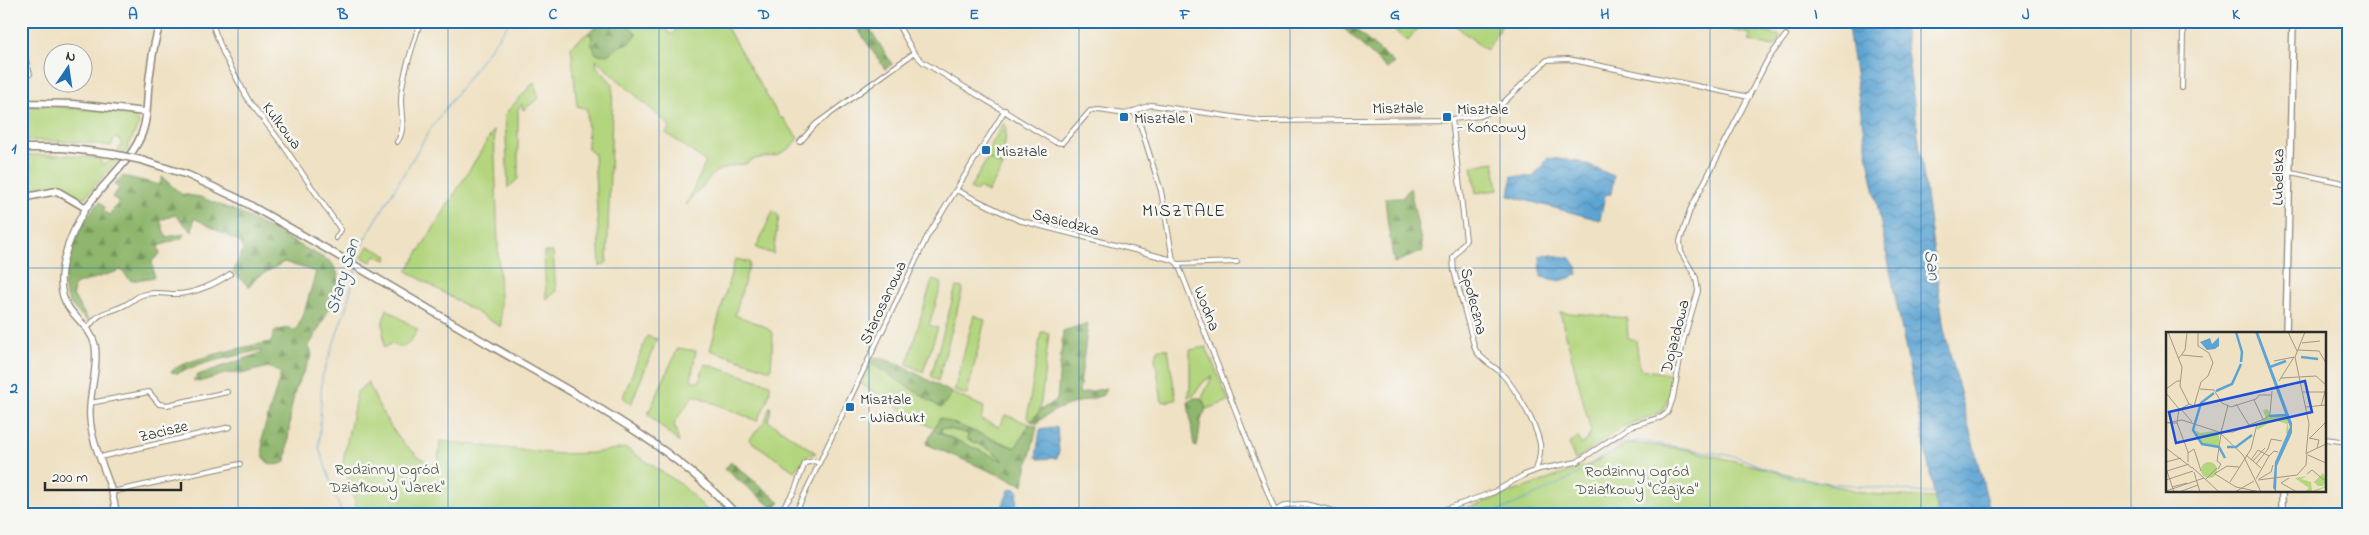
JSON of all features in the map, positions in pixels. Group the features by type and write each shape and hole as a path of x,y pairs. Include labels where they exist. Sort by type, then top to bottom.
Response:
{"main road":[{"path":"116,514 112,492 91,427 90,402 95,352 93,338 66,304 61,293 60,283 70,239 86,208 135,148 142,132 146,112 150,65 161,21"},
{"name":"Lubelska","path":"2286,332 2293,21"},
{"path":"21,103 81,105 146,112"},
{"path":"21,147 81,150 113,154 141,160 179,172 219,189 343,259 628,426 688,469 736,514"},
{"path":"21,198 57,191 86,208"},
{"path":"2282,492 2282,514"}],"street":[{"name":"Kulkowa","path":"211,21 224,55 244,93 283,144 341,230 336,238"},
{"path":"397,142 403,129 401,98 404,82 420,21"},
{"name":"Misztale","path":"896,21 914,53 923,62 1055,142 1062,143 1090,111 1099,110 1125,114 1151,106 1260,120 1452,119 1481,116 1499,107 1548,60 1568,59 1749,97"},
{"path":"2182,88 2184,34 2188,21"},
{"path":"21,30 23,50 30,74"},
{"name":"Dojazdowa","path":"1432,514 1494,492 1536,470 1577,462 1631,426 1662,417 1668,412 1673,398 1683,342 1698,291 1696,278 1681,252 1680,241 1696,196 1768,58 1786,35"},
{"path":"800,142 816,124 914,53"},
{"name":"Starosanowa","path":"796,513 927,237 1004,110"},
{"path":"1133,111 1138,118 1161,191 1173,260"},
{"name":"Społeczna","path":"1452,119 1466,240 1453,258 1454,271 1474,349 1481,358 1506,379 1520,399 1537,432 1541,451 1536,470"},
{"path":"2291,172 2348,184"},
{"name":"Sąsiedzka","path":"956,190 1018,220 1173,260"},
{"name":"Wodna","path":"1173,260 1178,264 1273,513"},
{"path":"1178,264 1237,262"},
{"path":"87,329 99,314 125,306 141,295 192,292 220,282 230,274"},
{"path":"90,402 149,392 159,404 167,405 227,392"},
{"name":"Zacisze","path":"100,457 230,427"},
{"path":"2326,439 2348,442"},
{"path":"778,514 794,492 805,464 814,461 819,463"},
{"path":"112,492 240,464"},
{"path":"1273,513 1285,505 1305,504 1346,514"}],"green space":[{"path":"603,21 626,21 637,35 628,44 619,46 607,55 596,54 591,43 592,35 588,33"},
{"path":"626,21 660,21 671,35 676,31 668,21 723,21 780,118 783,118 798,138 790,148 778,155 754,159 745,164 730,166 715,172 686,205 706,162 666,133 670,126 596,60 597,67 613,84 607,262 600,267 594,154 588,149 587,109 577,106 571,46 588,33 612,52 615,47 637,36"},
{"path":"852,21 865,21 892,64 885,69"},
{"path":"1336,21 1349,21 1360,34 1394,63 1387,69"},
{"path":"1382,21 1424,21 1408,41"},
{"path":"1450,21 1504,21 1488,49 1484,49"},
{"path":"1689,21 1760,21 1758,31 1781,36 1774,46 1749,41 1750,34"},
{"path":"534,82 539,98 523,110 522,104 518,109 518,179 508,188 505,114"},
{"path":"21,106 51,106 131,113 139,123 127,149 85,197 52,187 21,194 21,155 67,155 101,159 101,165 110,160 122,144 119,139 114,138 111,146 81,142 21,140"},
{"path":"1004,123 1006,129 1003,166 985,155"},
{"path":"494,130 501,327 407,271"},
{"path":"988,158 1003,167 988,192 979,187 976,192 970,188"},
{"path":"1494,162 1498,190 1476,193 1472,166"},
{"path":"123,176 160,185 162,177 181,194 200,197 238,212 331,262 337,272 338,283 333,301 309,346 312,355 296,387 291,409 286,462 272,464 268,462 262,447 263,433 281,373 268,367 241,374 228,373 199,382 193,380 198,375 261,353 260,350 205,363 177,373 171,372 177,367 202,358 271,342 275,331 286,328 296,330 303,316 316,272 284,262 256,278 249,287 233,272 243,250 241,243 194,218 192,232 175,215 160,220 166,237 184,234 182,238 158,246 160,254 152,261 154,277 131,281 121,270 74,285 73,295 89,322 73,307 66,295 66,274 69,260 79,232 93,209 100,202 105,208 103,211 109,215 119,202 112,197 119,189 114,184"},
{"path":"1410,188 1423,251 1394,263 1385,198 1402,198"},
{"path":"773,211 779,216 773,254 756,248"},
{"path":"368,246 388,256 386,260 375,255 371,262 362,257"},
{"path":"544,252 553,252 556,292 546,299"},
{"path":"735,259 750,262 735,315 764,326 773,333 771,370 710,350"},
{"path":"932,280 942,283 929,325 938,328 923,372 907,364"},
{"path":"956,287 963,288 938,381 931,376"},
{"path":"387,309 418,330 409,343 403,347 390,344 384,348 383,321"},
{"path":"1560,312 1627,318 1628,338 1636,340 1640,369 1674,375 1670,395 1662,412 1624,426 1575,460 1569,444 1578,437 1581,445 1587,440 1591,431"},
{"path":"974,315 985,320 967,395 954,391"},
{"path":"1088,323 1079,394 1106,388 1103,395 1068,405 1051,413 1037,424 1031,421 1040,410 1057,400 1063,331"},
{"path":"1041,332 1049,333 1040,410 1031,421 1027,418"},
{"path":"647,336 657,339 631,404 623,397"},
{"path":"1206,347 1229,401 1206,409 1202,398 1212,377 1204,381 1193,396 1188,397 1190,389 1190,350"},
{"path":"678,348 696,351 691,380 699,382 705,364 770,384 768,399 757,421 694,395 674,423 679,443 648,414"},
{"path":"1159,349 1168,349 1176,400 1162,402 1155,357"},
{"path":"875,357 897,363 952,393 941,408 871,363"},
{"path":"871,363 941,408 952,393 984,407 981,420 1000,427 1005,415 1030,424 1016,448 940,418 934,429 861,384"},
{"name":"Rodzinny Ogród Działkowy \"Jarek\"","path":"368,382 391,428 404,444 418,456 438,468 440,441 559,454 592,453 626,448 682,485 711,514 359,514 343,462 357,392"},
{"path":"1194,398 1202,398 1206,409 1201,420 1197,447 1194,446 1188,402"},
{"path":"770,406 768,421 816,453 809,455 794,471 749,440 765,421"},
{"path":"940,418 1015,448 1030,424 1037,427 1023,485 926,444","holes":["941,428 968,434 967,439 991,450 1004,461 941,434"]},
{"path":"941,427 968,434 967,439 991,450 1006,463 941,433"},
{"name":"Rodzinny Ogród Działkowy \"Czajka\"","path":"1629,443 1685,449 1870,494 1935,498 1938,514 1451,514 1591,464"},
{"path":"731,462 780,502 774,509 725,469"}],"water":[{"name":"San","path":"1847,21 1903,21 1944,329 1991,514 1938,514 1867,153"},
{"path":"1548,158 1578,161 1614,176 1611,194 1605,195 1600,220 1509,196 1512,176 1533,177"},
{"path":"1546,254 1571,258 1577,267 1578,275 1560,281 1541,277 1540,256"},
{"path":"1057,427 1059,451 1057,458 1038,459 1036,457 1040,430"},
{"path":"1014,488 1018,491 1015,514 999,514 1009,490"}],"waterway":[{"name":"Stary San","path":"357,265 363,242 431,128 510,21"},
{"name":"Stary San","path":"342,514 319,448 322,377 347,305 356,269"},
{"path":"1492,514 1584,471 1612,446 1639,441 1734,456 1794,479 1935,494"}],"place":[{"name":"Misztale I","path":"1124,117"},
{"name":"Misztale - Końcowy","path":"1447,117"},
{"name":"Misztale","path":"986,150"},
{"name":"Misztale - Wiadukt","path":"850,407"}],"district":[{"name":"MISZTALE","path":"1184,210"}]}
